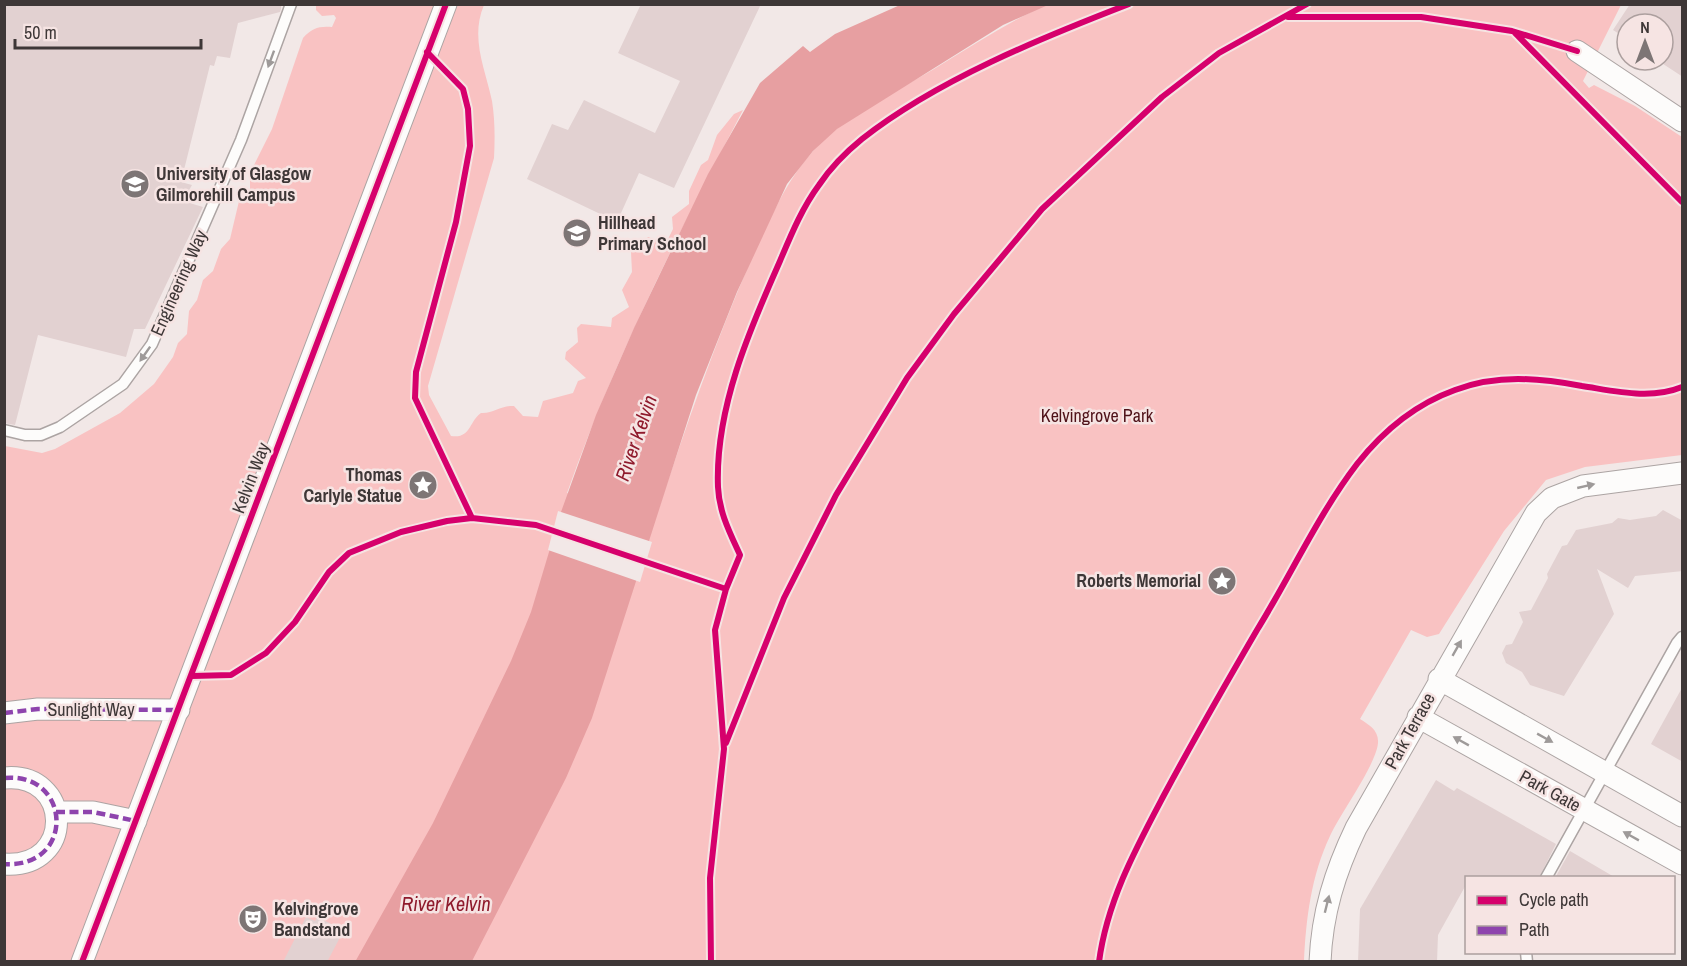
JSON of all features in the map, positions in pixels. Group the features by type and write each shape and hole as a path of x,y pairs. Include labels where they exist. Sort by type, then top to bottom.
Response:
{"street":[{"name":"Kelvin Way","path":"82,962 446,4"},
{"path":"1577,51 1683,121"},
{"name":"Park Terrace","path":"1320,962 1326,906 1338,866 1356,828 1439,679 1536,513 1552,498 1583,486 1683,473"},
{"path":"1439,679 1683,816"},
{"name":"Sunlight Way","path":"4,713 38,709 179,710"},
{"name":"Park Gate","path":"1418,717 1683,864"},
{"path":"4,778 29,780 42,788 51,798 56,812 57,826 53,840 45,852 33,860 20,864 4,864"},
{"path":"56,812 93,812 136,821"}],"lane":[{"name":"Engineering Way","path":"4,430 41,435 60,427 123,384 161,328 241,140 291,4"},
{"path":"1547,876 1677,643 1683,637"}],"green space":[{"name":"Kelvingrove Park","path":"1048,4 1621,5 1618,12 1615,12 1615,17 1583,81 1589,88 1594,85 1635,106 1682,137 1682,455 1585,467 1546,480 1504,531 1439,634 1427,637 1411,630 1360,719 1375,731 1378,738 1376,752 1365,776 1330,836 1318,866 1308,914 1304,961 5,962 5,446 42,453 55,449 120,413 154,384 173,357 178,343 187,334 189,311 197,300 203,280 213,271 221,249 230,239 240,197 250,189 250,173 272,129 303,38 316,28 332,27 336,18 334,15 322,16 316,10 316,5 484,5 478,29 480,53 493,108 494,158 428,386 429,395 451,436 462,435 466,432 481,413 514,406 523,416 538,417 543,401 573,393 578,381 586,378 565,359 566,352 578,342 577,328 581,324 611,327 612,318 629,307 622,290 632,272 631,252 648,237 666,243 673,229 672,217 689,204 689,191 701,165 708,160 717,135 734,114 743,110 648,298 605,394 567,493 655,520 724,324 778,202 794,175 827,137 855,115"}],"water":[{"name":"River Kelvin","path":"900,5 1048,5 1003,25 837,129 813,151 787,184 737,292 696,395 592,718 566,778 472,961 355,962 433,823 511,661 531,612 561,512 596,415 634,328 708,174 760,83 803,46 810,52 835,34"}],"pier":[{"path":"558,511 652,542 640,582 548,550"}],"building":[{"path":"4,4 281,4 280,12 238,23 230,58 217,56 214,66 210,65 181,182 192,185 183,201 203,207 145,329 134,329 126,357 38,335 15,425 4,423"},
{"name":"Hillhead Primary School","path":"641,4 761,4 674,188 639,173 617,222 527,179 552,124 568,130 584,100 655,133 680,81 618,53"},
{"path":"1630,4 1683,4 1683,77 1675,72 1675,12 1625,12"},
{"path":"1663,510 1683,521 1683,571 1635,576 1628,588 1597,569 1614,614 1564,696 1530,685 1522,672 1506,663 1502,653 1506,645 1512,644 1523,622 1519,612 1531,610 1562,546 1567,545 1576,530 1612,523 1618,518 1630,520 1656,516"},
{"path":"1683,686 1683,762 1651,744"},
{"path":"1436,780 1454,791 1457,788 1556,844 1540,876 1465,876 1465,887 1438,935 1437,962 1358,962 1360,909"},
{"path":"1570,851 1613,876 1556,876"},
{"path":"306,917 315,921 317,917 344,930 327,962 283,962"}],"marked path":[{"path":"4,713 38,709 179,710"},
{"path":"4,778 26,780 43,789 53,803 56,820 54,837 44,852 27,861 4,864"},
{"path":"56,812 93,812 136,821"}],"cycle path":[{"path":"82,962 446,4"},
{"path":"711,962 710,878 724,749 715,630 726,589 740,555 720,505 718,487 722,429 736,371 788,241 807,203 839,160 891,118 956,79 991,62 1129,4"},
{"path":"726,743 784,598 836,495 907,378 954,314 1042,209 1162,97 1219,53 1307,4"},
{"path":"1288,17 1421,17 1512,31 1577,51"},
{"path":"1515,33 1682,202"},
{"path":"427,52 463,89 468,109 470,146 456,222 416,372 415,398 472,518"},
{"path":"1099,962 1103,939 1116,896 1133,855 1164,795 1317,524 1357,464 1378,440 1401,420 1427,403 1455,390 1487,382 1534,380 1645,394 1682,387"},
{"path":"192,676 231,675 266,653 295,622 329,572 349,553 401,532 447,521 472,518 536,525 726,589"}],"place":[{"name":"University of Glasgow Gilmorehill Campus","path":"135,184"},
{"name":"Hillhead Primary School","path":"577,233"},
{"name":"Thomas Carlyle Statue","path":"423,485"},
{"name":"Roberts Memorial","path":"1222,581"},
{"name":"Kelvingrove Bandstand","path":"253,919"}]}
